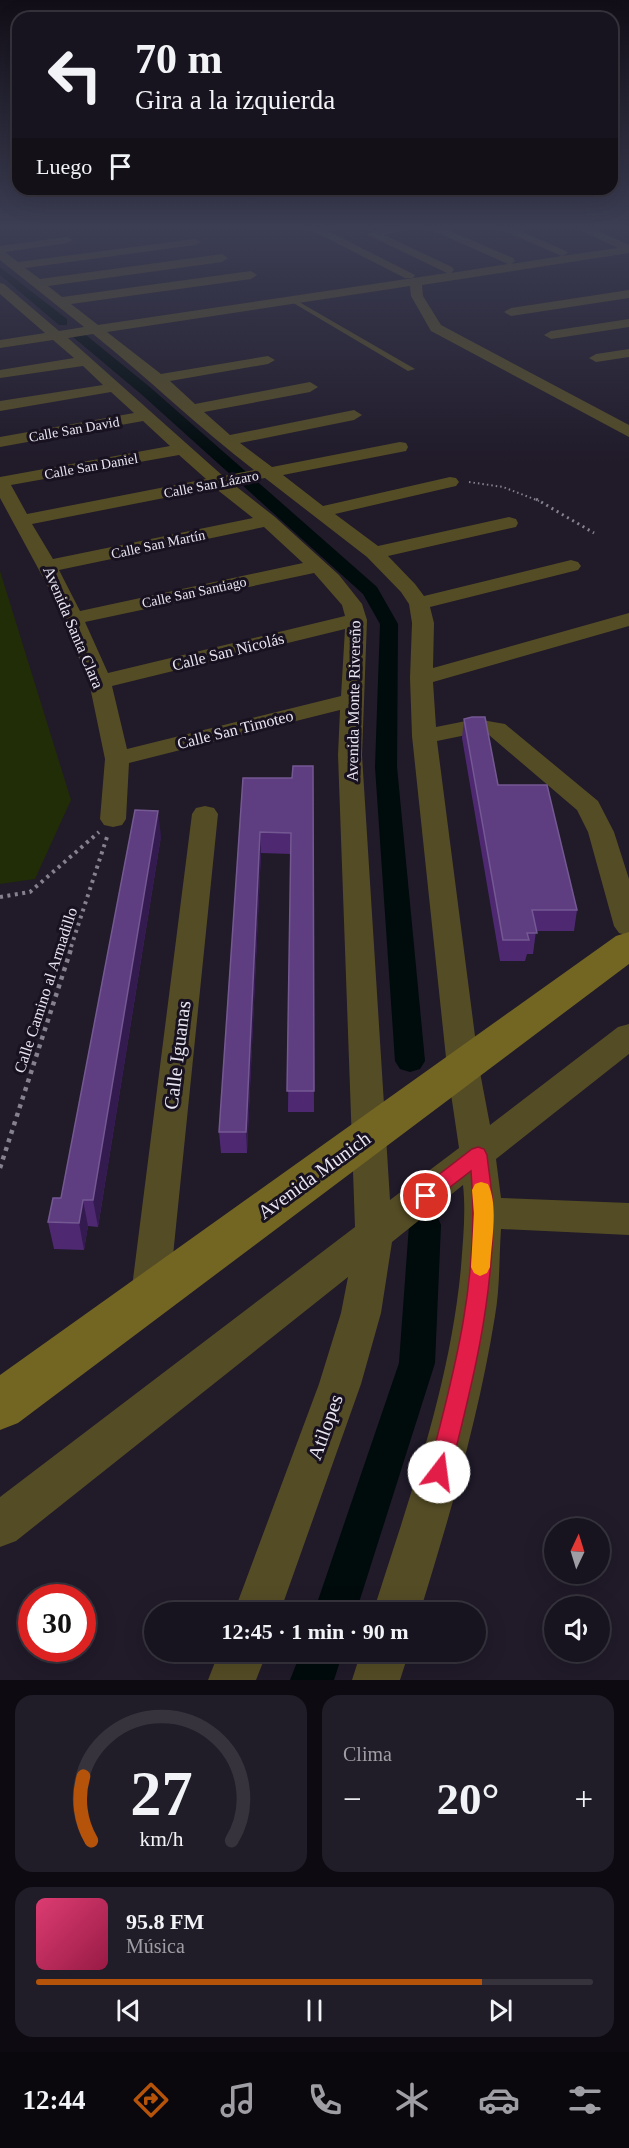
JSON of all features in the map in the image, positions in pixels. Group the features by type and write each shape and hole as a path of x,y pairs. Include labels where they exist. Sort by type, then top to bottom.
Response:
{"main road":[{"name":"Avenida Munich","path":"0,1405 629,945"}],"street":[{"path":"68,306 158,379 227,441 374,553 401,579 419,604 423,623 421,678 424,736 463,1066 478,1155 484,1213 476,1313 465,1370 439,1472 400,1602"},
{"path":"0,344 52,332 208,306"},
{"path":"423,306 436,328 629,432"},
{"path":"511,312 548,306"},
{"path":"0,311 24,308"},
{"name":"Avenida Monte Rivereño","path":"24,308 87,361 219,482 268,521 318,566 352,604 356,620 350,755 367,1136 374,1236"},
{"path":"551,336 629,323"},
{"path":"0,335 52,332"},
{"path":"596,358 629,353"},
{"path":"158,379 268,360"},
{"path":"0,374 87,361"},
{"path":"0,406 116,387"},
{"path":"192,409 310,387"},
{"path":"227,441 354,415"},
{"name":"Calle San David","path":"0,442 147,416"},
{"name":"Calle San Lázaro","path":"22,520 399,447"},
{"name":"Calle San Daniel","path":"0,482 182,449"},
{"name":"Avenida Santa Clara","path":"0,482 48,566 100,682 117,759 113,819"},
{"path":"320,512 450,482"},
{"name":"Calle San Martín","path":"48,566 268,521"},
{"path":"374,553 509,523"},
{"name":"Calle San Santiago","path":"71,619 318,566"},
{"path":"419,604 571,566"},
{"path":"421,678 629,619"},
{"name":"Calle San Nicolás","path":"100,682 356,620"},
{"name":"Calle San Timoteo","path":"117,759 354,700"},
{"path":"424,736 476,726 496,729 550,776 582,800 589,807 602,832 629,926"},
{"name":"Calle Iguanas","path":"150,1295 205,814"},
{"path":"0,1525 478,1155 620,1050"},
{"path":"484,1213 629,1219"},
{"name":"Atilopes","path":"261,1602 340,1384 361,1313 374,1236"},
{"path":"232,1680 239,1662"},
{"path":"376,1680 382,1662"}],"lane":[{"path":"303,306 411,369"}],"path":[{"path":"450,482 484,482 517,490 546,503 594,532"},
{"path":"0,897 30,892 113,819"},
{"name":"Calle Camino al Armadillo","path":"0,1168 113,819"}],"green space":[{"path":"0,571 71,800 35,879 0,884"}],"building":[{"path":"485,717 498,785 547,785 577,910 532,910 537,933 527,933 529,940 503,940 464,719"},
{"path":"293,766 313,766 314,1091 287,1091 291,833 260,832 246,1132 219,1132 243,778 292,778"},
{"path":"135,810 158,811 93,1200 83,1200 79,1223 48,1222 53,1198 61,1198"}],"waterway":[{"path":"44,306 63,322"},
{"path":"77,334 146,391 371,591 389,624 386,767 410,1061"},
{"path":"338,1602 417,1363 425,1225"},
{"path":"312,1680 318,1662"}],"slow traffic":[{"path":"480,1267 484,1213 481,1190"}],"route":[{"path":"426,1196 478,1155 484,1213 476,1313 465,1370 439,1472"}]}
